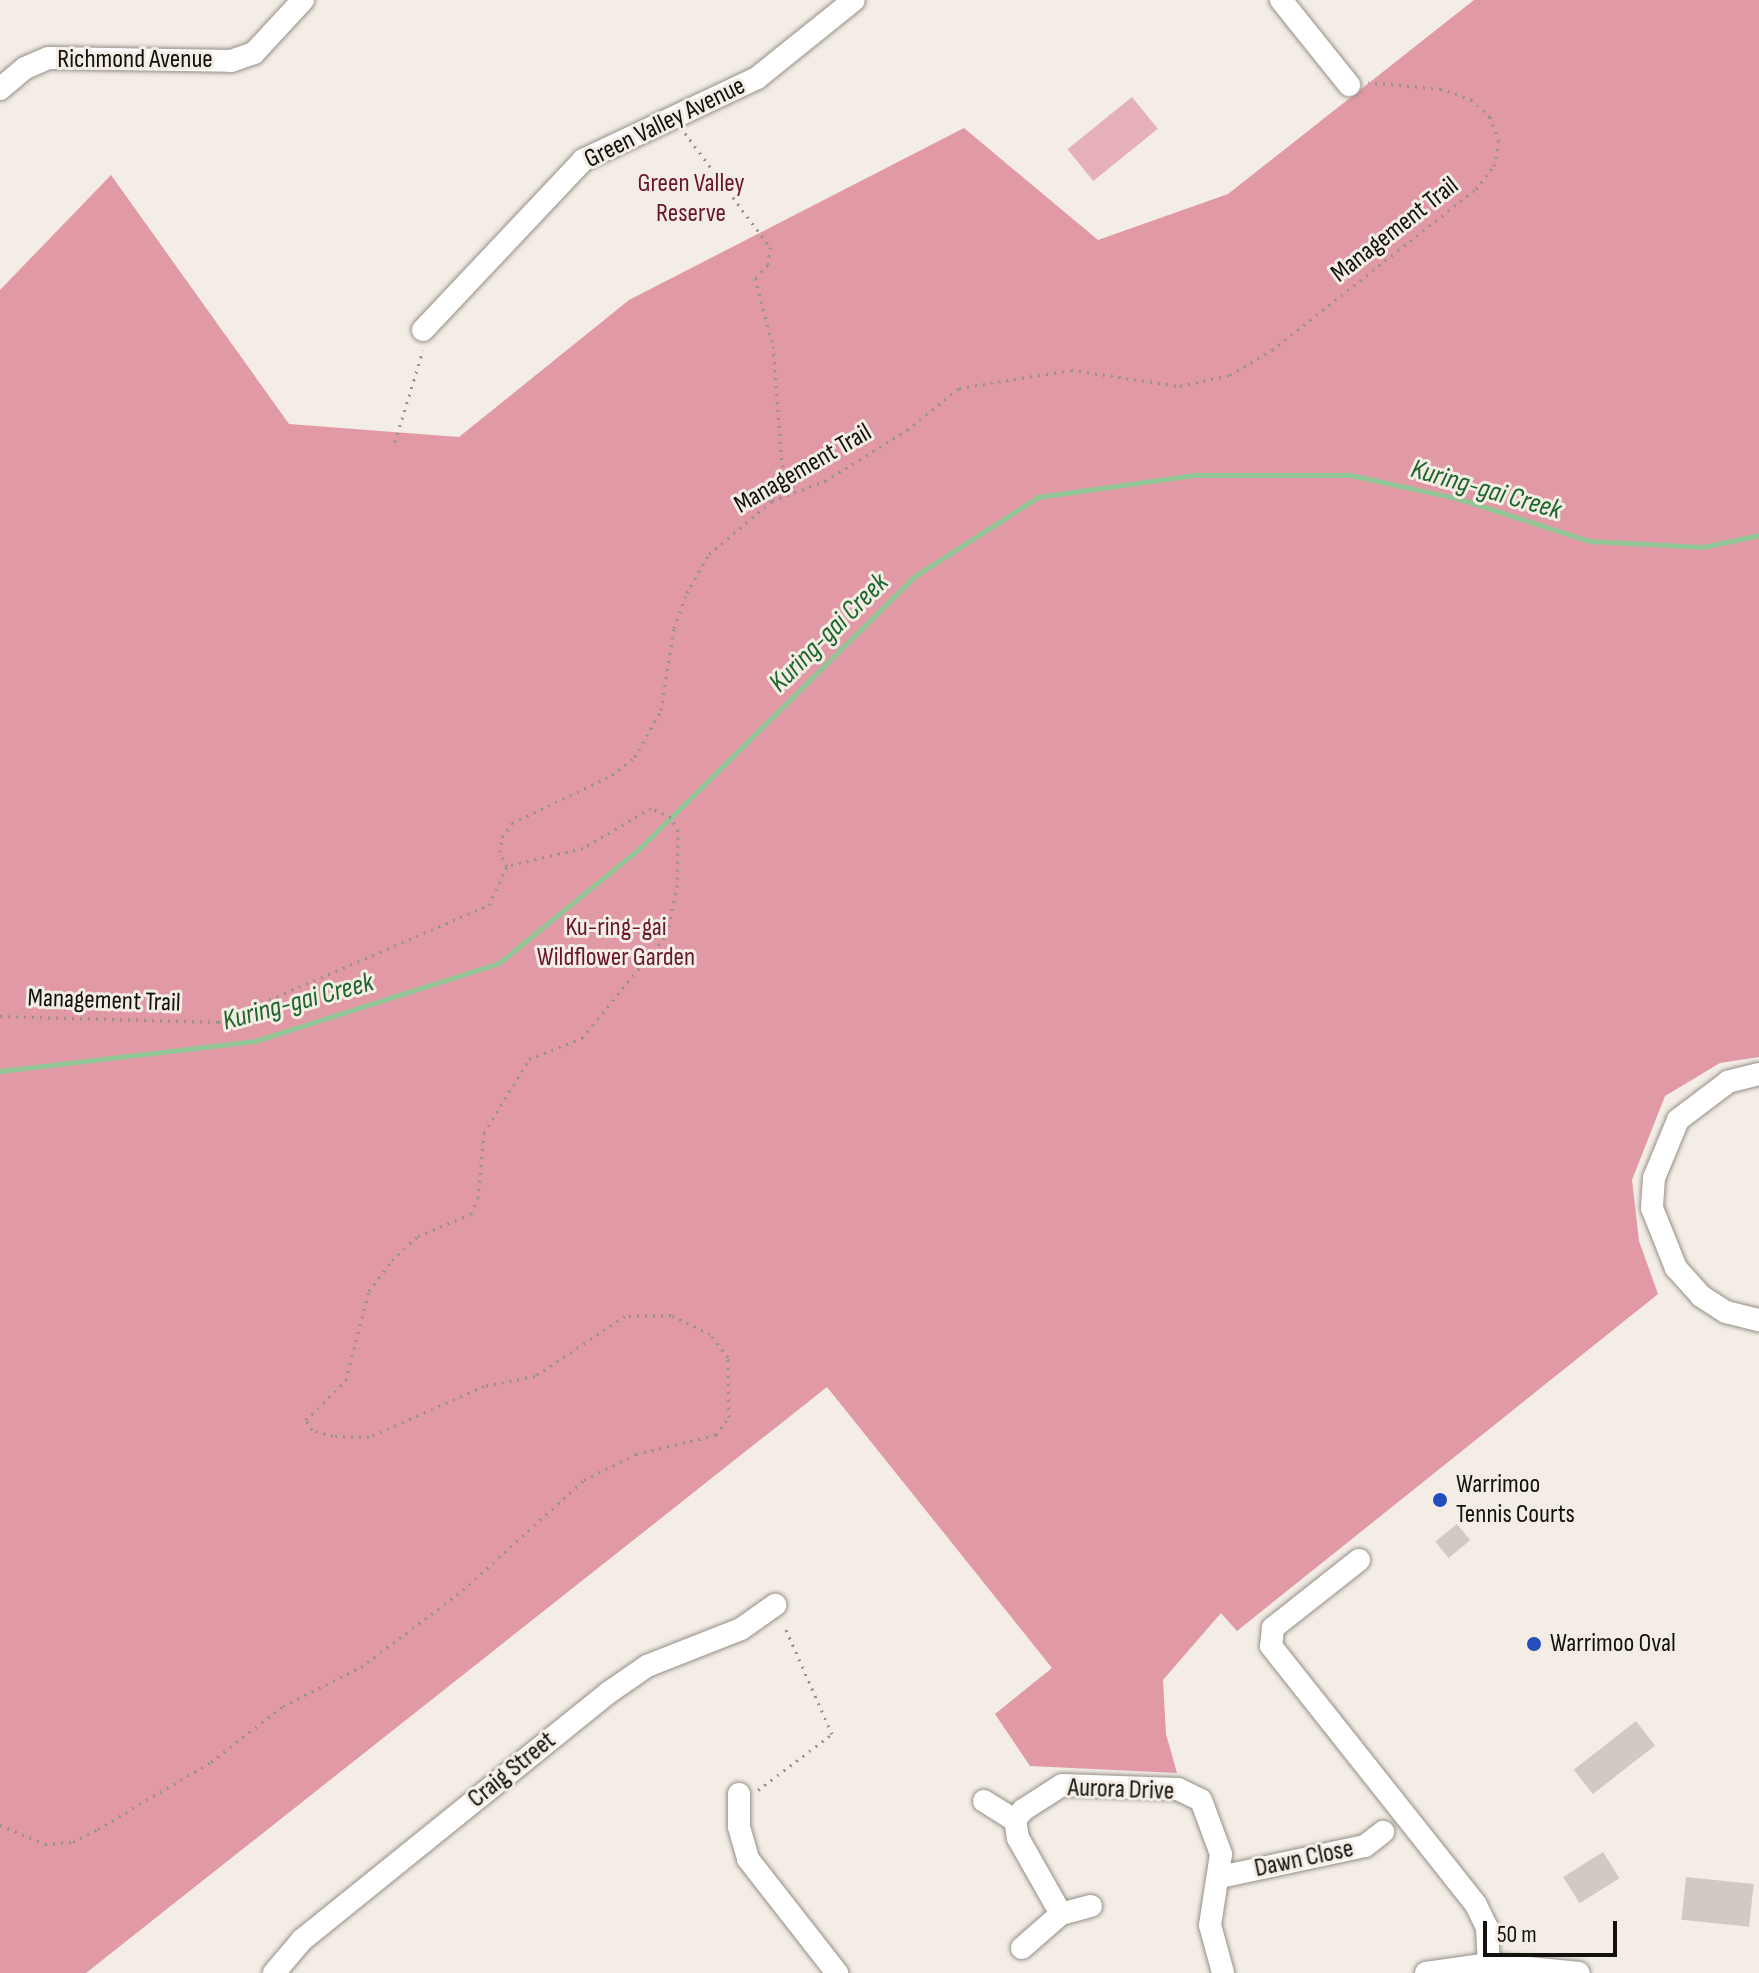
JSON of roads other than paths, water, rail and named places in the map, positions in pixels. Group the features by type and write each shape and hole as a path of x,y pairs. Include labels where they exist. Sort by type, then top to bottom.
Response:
{"street":[{"name":"Richmond Avenue","path":"0,89 25,68 48,58 231,61 254,53 303,0"},
{"name":"Green Valley Avenue","path":"423,330 583,160 757,78 854,0"},
{"path":"1281,0 1349,85"},
{"path":"1759,1074 1728,1082 1678,1120 1654,1178 1652,1208 1676,1268 1701,1296 1726,1312 1759,1320"},
{"path":"1359,1560 1273,1628 1271,1646 1476,1905 1487,1928 1489,1964"},
{"name":"Craig Street","path":"274,1973 302,1940 608,1693 647,1666 741,1629 775,1605"},
{"name":"Aurora Drive","path":"1015,1820 1062,1785 1178,1789 1201,1800 1213,1822 1221,1854 1220,1877 1210,1925 1223,1973"},
{"path":"739,1799 748,1859 837,1973"},
{"path":"984,1801 1015,1820 1018,1838 1061,1914"},
{"name":"Dawn Close","path":"1220,1877 1365,1846 1383,1832"},
{"path":"1022,1948 1061,1914 1091,1906"},
{"path":"1426,1973 1489,1964 1579,1973"}],"waterway":[{"name":"Kuring-gai Creek","path":"0,1071 255,1041 499,963 639,849 915,576 1038,497 1194,475 1350,475 1460,499 1589,541 1703,547 1759,535"}],"place":[{"name":"Warrimoo Tennis Courts","path":"1440,1500"},
{"name":"Warrimoo Oval","path":"1534,1644"}],"park label":[{"name":"Green Valley Reserve","path":"691,199"},
{"name":"Ku-ring-gai Wildflower Garden","path":"616,943"}]}
